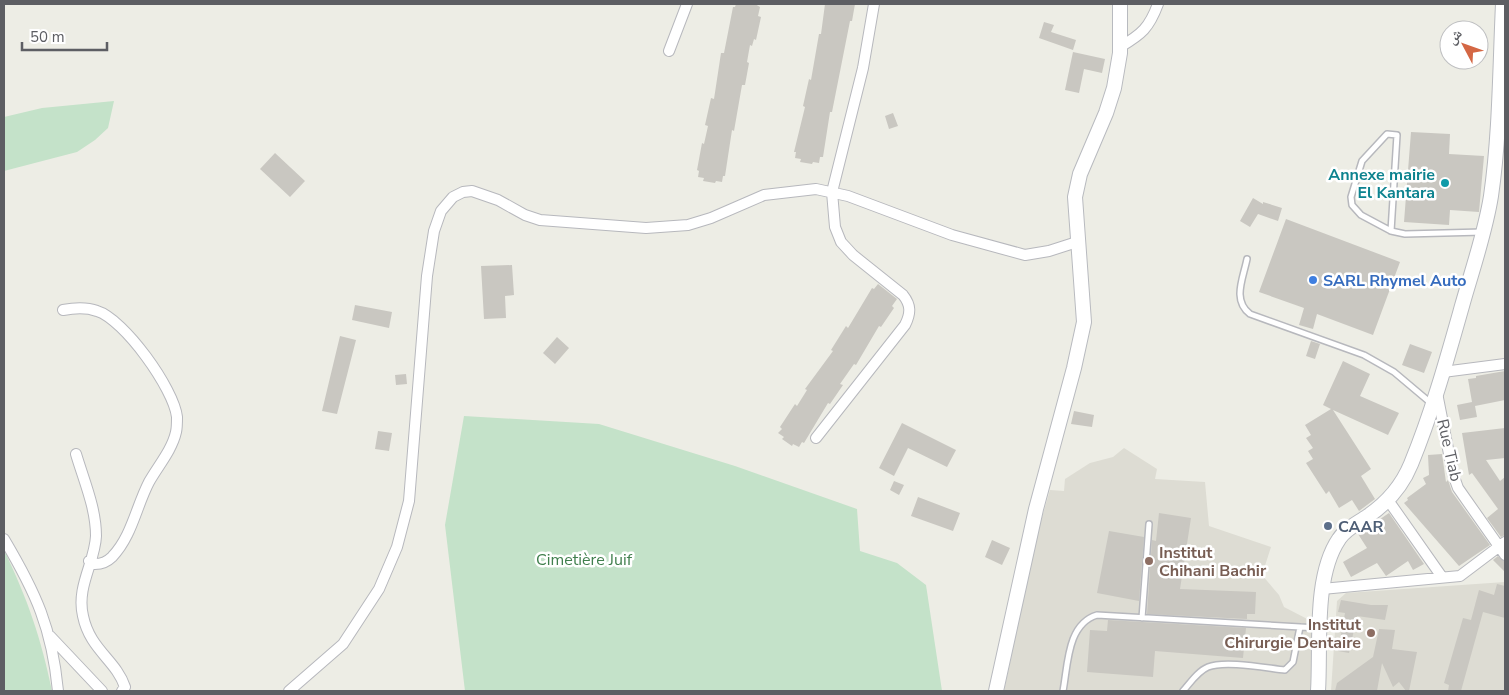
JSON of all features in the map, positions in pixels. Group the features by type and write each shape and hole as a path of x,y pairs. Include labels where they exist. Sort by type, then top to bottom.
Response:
{"main road":[{"path":"996,691 1036,509 1074,368 1084,322 1075,197 1080,174 1106,113 1114,88 1120,47 1120,4"},
{"path":"1318,691 1322,589 1330,559 1339,539 1388,500 1397,489 1410,466 1435,398 1483,232 1500,161 1503,4"}],"street":[{"path":"669,51 687,4"},
{"path":"816,438 905,325 910,315 909,303 903,295 853,255 840,242 835,227 832,192 864,68 874,4"},
{"path":"1120,47 1141,34 1151,21 1158,4"},
{"path":"289,691 343,644 379,589 398,546 409,501 428,267 439,218 446,204 453,197 472,191 498,200 525,215 540,220 646,228 696,223 764,195 816,189 848,196 952,235 1024,255 1049,251 1077,242"},
{"path":"63,310 87,309 98,311 112,319 146,357 164,383 177,417 176,432 171,446 149,482 122,544 111,558 101,564 96,564 89,560"},
{"path":"1443,372 1505,364"},
{"name":"Rue Tiab","path":"1435,398 1452,474 1458,488 1503,548"},
{"path":"76,454 94,513 96,538 89,560 81,599 82,614 87,631 98,650 121,675 125,687 122,691"},
{"path":"1388,500 1442,577"},
{"path":"4,539 29,580 41,607 49,635 58,691"},
{"path":"1322,589 1460,576 1503,548"},
{"path":"49,635 102,691"}],"lane":[{"path":"1391,231 1397,135 1387,134 1362,161 1351,197 1352,205 1361,214 1391,231 1406,234 1483,232"},
{"path":"1247,259 1239,300 1243,308 1250,314 1364,355 1435,398"},
{"path":"1142,618 1149,524"},
{"path":"1064,691 1073,638 1079,626 1087,618 1097,615 1321,628"},
{"path":"1183,691 1200,672 1209,666 1226,665 1285,670 1293,662 1300,627"}],"shaded area":[{"name":"Institut Chihani Bachir","path":"1124,448 1157,469 1155,479 1205,482 1209,526 1271,547 1262,575 1279,595 1284,607 1315,623 1311,691 1004,691 1038,531 1050,490 1064,491 1065,479 1090,463 1113,457"},
{"path":"1505,582 1505,691 1331,691 1337,601 1346,593"}],"green space":[{"path":"114,101 108,128 95,140 77,152 4,171 4,117 42,108"},
{"name":"Cimetière Juif","path":"464,416 599,424 735,466 857,509 860,551 897,563 926,585 942,691 465,691 445,525"},
{"path":"4,550 33,619 52,691 4,691"}],"building":[{"path":"736,4 755,4 760,7 758,16 761,17 756,40 754,39 752,46 750,45 745,85 742,85 734,131 732,130 725,176 723,176 722,182 716,181 715,183 703,181 704,178 698,177 699,171 697,170 702,143 704,144 708,126 705,125 711,98 714,99 721,53 724,53 733,7"},
{"path":"825,4 855,4 832,112 830,112 823,157 820,157 819,163 813,162 812,164 800,162 801,159 795,158 796,152 794,152 805,107 803,106 809,79 811,80 819,34 821,34"},
{"path":"1044,22 1054,25 1051,32 1076,40 1073,50 1039,38"},
{"path":"1073,52 1105,59 1102,73 1084,69 1079,93 1065,90"},
{"path":"893,113 898,126 889,129 885,116"},
{"name":"Annexe mairie El Kantara","path":"1411,132 1450,134 1449,154 1484,156 1479,212 1450,210 1449,225 1404,222"},
{"path":"275,153 305,181 290,197 260,169"},
{"path":"1253,198 1263,204 1263,202 1282,208 1278,221 1258,214 1250,227 1240,221"},
{"path":"1286,219 1400,262 1373,335 1317,314 1313,329 1299,325 1304,308 1259,292"},
{"path":"512,265 514,295 505,296 506,318 484,319 481,266"},
{"path":"878,284 897,299 892,306 894,308 881,327 879,326 856,365 854,364 840,384 843,385 830,404 828,403 804,443 802,442 799,447 793,444 792,446 782,439 784,437 778,433 782,429 780,427 795,404 797,406 807,390 805,389 833,351 831,350 846,326 848,328 872,288 874,289"},
{"path":"355,305 392,312 389,328 352,320"},
{"path":"340,336 356,340 337,414 322,411"},
{"path":"557,337 569,348 555,364 543,353"},
{"path":"1311,341 1320,344 1315,359 1306,356"},
{"path":"1410,344 1432,352 1424,373 1402,365"},
{"path":"1343,361 1370,374 1360,396 1399,413 1388,435 1333,410 1371,469 1361,476 1375,499 1359,511 1352,500 1339,508 1329,491 1326,494 1306,463 1313,459 1308,451 1313,448 1306,438 1311,435 1305,425 1331,409 1323,405"},
{"path":"1505,371 1505,400 1475,406 1477,417 1460,420 1457,405 1472,402 1468,379"},
{"path":"406,374 407,384 396,385 395,375"},
{"path":"1074,411 1094,415 1092,427 1071,424"},
{"path":"902,423 956,450 947,467 908,448 894,476 879,468"},
{"path":"1505,428 1505,458 1486,460 1500,481 1505,477 1505,535 1501,537 1487,518 1498,509 1472,473 1469,475 1462,433"},
{"path":"378,431 392,433 389,451 375,449"},
{"path":"1442,454 1446,482 1448,480 1452,492 1490,545 1459,566 1404,503 1408,500 1407,498 1426,484 1423,478 1429,475 1428,455"},
{"path":"894,481 904,485 899,495 890,490"},
{"path":"918,497 960,513 953,531 911,516"},
{"path":"1159,513 1191,518 1180,589 1256,592 1255,614 1247,614 1247,619 1147,614 1152,540 1156,541"},
{"path":"1389,513 1424,564 1413,570 1408,561 1386,576 1377,563 1351,577 1343,562 1367,548 1358,534"},
{"path":"1109,531 1144,537 1139,601 1097,593"},
{"path":"992,540 1010,548 1002,565 985,557"},
{"path":"1498,556 1505,562 1505,572 1493,560"},
{"path":"1497,584 1505,586 1505,618 1483,612 1461,691 1448,691 1449,685 1444,683 1463,618 1471,620 1479,590 1494,595"},
{"path":"1341,600 1371,605 1388,605 1385,620 1357,616 1349,653 1338,651 1345,613 1338,612"},
{"path":"1108,620 1246,628 1243,658 1155,651 1153,677 1087,672 1090,630 1107,631"},
{"path":"1379,629 1395,630 1392,649 1417,652 1409,691 1406,691 1399,682 1393,687 1382,663 1377,691 1335,691 1337,683 1373,657"}],"place":[{"name":"Annexe mairie El Kantara","path":"1445,183"},
{"name":"SARL Rhymel Auto","path":"1313,280"},
{"name":"CAAR","path":"1328,526"},
{"name":"Institut Chihani Bachir","path":"1149,561"},
{"name":"Institut Chirurgie Dentaire","path":"1371,633"}]}
